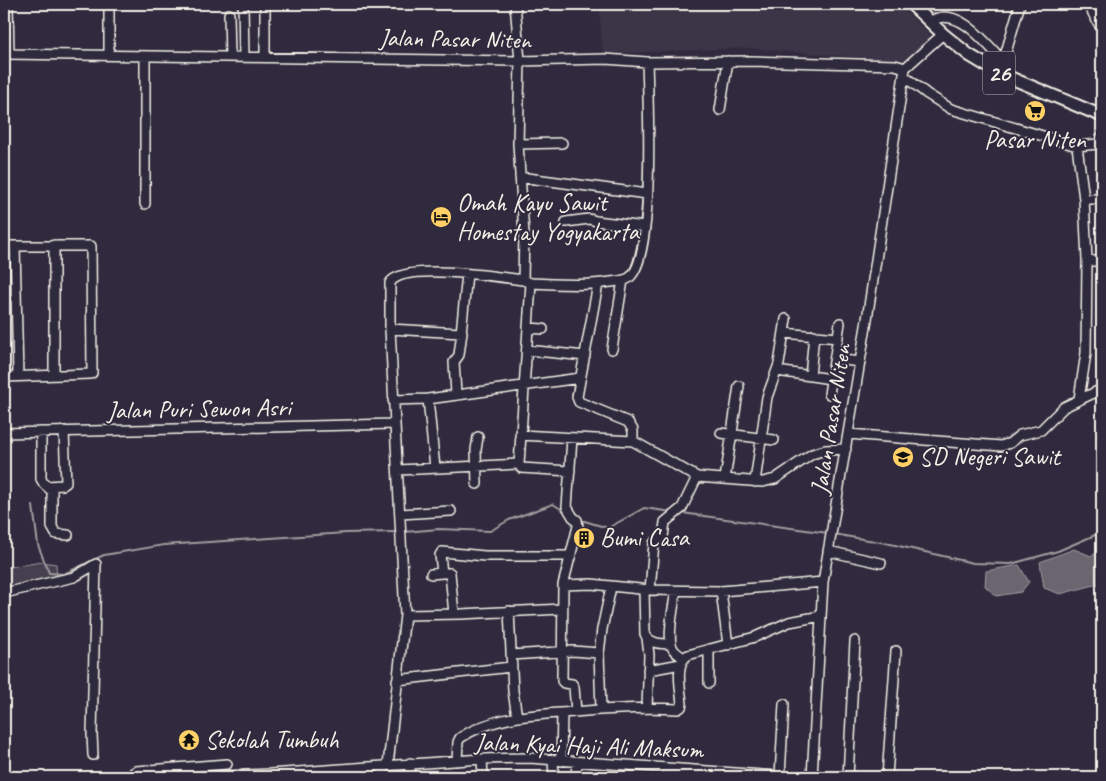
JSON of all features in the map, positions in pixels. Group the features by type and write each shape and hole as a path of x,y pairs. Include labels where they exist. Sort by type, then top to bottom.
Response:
{"main road":[{"name":"26","path":"911,4 969,55 999,73 1102,116"}],"street":[{"path":"6,54 8,4"},
{"path":"109,56 110,4"},
{"path":"243,4 244,57"},
{"path":"264,4 265,57"},
{"path":"515,4 520,61 518,144 528,328 519,464 521,468 570,471"},
{"path":"999,73 1020,4"},
{"path":"1102,4 1088,4 1102,30"},
{"path":"228,14 230,57"},
{"path":"930,22 937,17 952,18 970,28 992,48 1003,62"},
{"path":"943,34 905,72 927,94 951,109 1077,146 1098,144 1102,136"},
{"name":"Jalan Pasar Niten","path":"6,54 520,61 605,59 647,62 814,62 895,65 905,72 834,525 823,582 812,777"},
{"path":"144,204 145,56"},
{"path":"720,110 728,61"},
{"path":"384,777 405,615 389,287 392,280 411,273 467,274 527,282 598,284 627,279 635,272 639,263 644,227 649,169 647,62"},
{"path":"518,144 562,143"},
{"path":"1077,146 1084,199 1088,260 1086,353 1079,399"},
{"path":"520,177 647,194"},
{"path":"1084,199 1102,199"},
{"path":"566,222 589,219 644,227"},
{"path":"54,245 54,375"},
{"path":"4,246 91,246 92,363 92,373 90,374 4,376"},
{"path":"15,246 18,376"},
{"path":"1088,260 1102,262"},
{"path":"456,394 454,362 459,355 467,274"},
{"path":"612,348 623,280"},
{"path":"598,284 577,397 579,402 628,422 633,430 633,441"},
{"path":"755,482 766,397 777,371 786,319"},
{"path":"829,394 840,323"},
{"path":"528,328 543,329"},
{"path":"390,329 458,334 462,332"},
{"path":"784,333 838,338"},
{"path":"810,376 814,335"},
{"path":"527,350 584,356"},
{"path":"835,358 860,362"},
{"path":"777,371 831,379"},
{"path":"394,400 428,399 580,378"},
{"path":"725,479 739,386"},
{"path":"848,434 1005,445 1020,435 1041,430 1060,410 1102,389"},
{"path":"428,399 435,468"},
{"name":"Jalan Puri Sewon Asri","path":"4,432 395,424"},
{"path":"47,486 63,485 66,482 64,431"},
{"path":"42,432 42,479 44,484 52,491 54,531 58,535 68,535"},
{"path":"721,433 774,440"},
{"path":"520,435 633,441 697,477 755,482 772,480 801,460 818,452 829,449 846,449"},
{"path":"477,484 478,437"},
{"path":"572,439 567,507 577,520 578,526 563,585 562,681 572,684 574,687 576,712"},
{"path":"398,470 519,464"},
{"path":"647,708 648,670 645,626 647,590 653,544 663,538 665,522 682,508 697,477"},
{"path":"400,514 451,511"},
{"path":"442,573 440,555 444,551 485,556 571,556"},
{"path":"828,551 881,563"},
{"path":"4,593 74,577 96,564 92,729 94,755"},
{"path":"431,574 450,572 454,614"},
{"path":"563,585 591,584 647,590 721,591 823,582"},
{"path":"601,710 599,653 611,587"},
{"path":"457,761 458,742 462,736 489,723 517,717 562,713 647,708 678,709 681,707 683,661 672,648 670,640 676,591"},
{"path":"721,591 728,645"},
{"path":"405,615 562,609"},
{"path":"509,611 512,691 517,717"},
{"path":"648,670 683,661 688,655 755,638 780,625 821,616"},
{"path":"647,638 651,641 672,644"},
{"path":"848,777 856,641"},
{"path":"709,683 710,649"},
{"path":"887,777 896,651"},
{"path":"511,655 562,652 599,653"},
{"path":"396,680 511,667"},
{"path":"780,776 784,704"},
{"path":"554,777 562,713"},
{"name":"Jalan Kyai Haji Ali Maksum","path":"205,777 306,774 410,763 529,758 680,773 792,777"},
{"path":"482,759 483,777"},
{"path":"576,777 577,762"},
{"path":"410,763 410,777"},
{"path":"132,777 136,771 170,773 227,764"}],"shaded area":[{"path":"599,4 898,4 935,40 903,61 747,48 603,54"},
{"path":"1074,549 1091,556 1102,550 1102,583 1060,594 1044,588 1040,562"},
{"path":"42,562 56,564 57,579 4,591 4,568"},
{"path":"1019,565 1029,582 1021,592 996,596 985,586 986,571"}],"waterway":[{"path":"404,532 439,529 490,531 509,520 553,504 566,512"},
{"path":"33,506 38,545 49,573 64,574 104,555 164,545 346,533 397,532"},
{"path":"581,520 608,528 644,508 672,512"},
{"path":"682,513 828,533"},
{"path":"833,534 886,543 973,563 1011,564 1058,551 1102,532"}],"place":[{"name":"Pasar Niten","path":"1035,111"},
{"name":"Omah Kayu Sawit Homestay Yogyakarta","path":"441,217"},
{"name":"SD Negeri Sawit","path":"903,457"},
{"name":"Bumi Casa","path":"584,538"},
{"name":"Sekolah Tumbuh","path":"189,740"}]}
